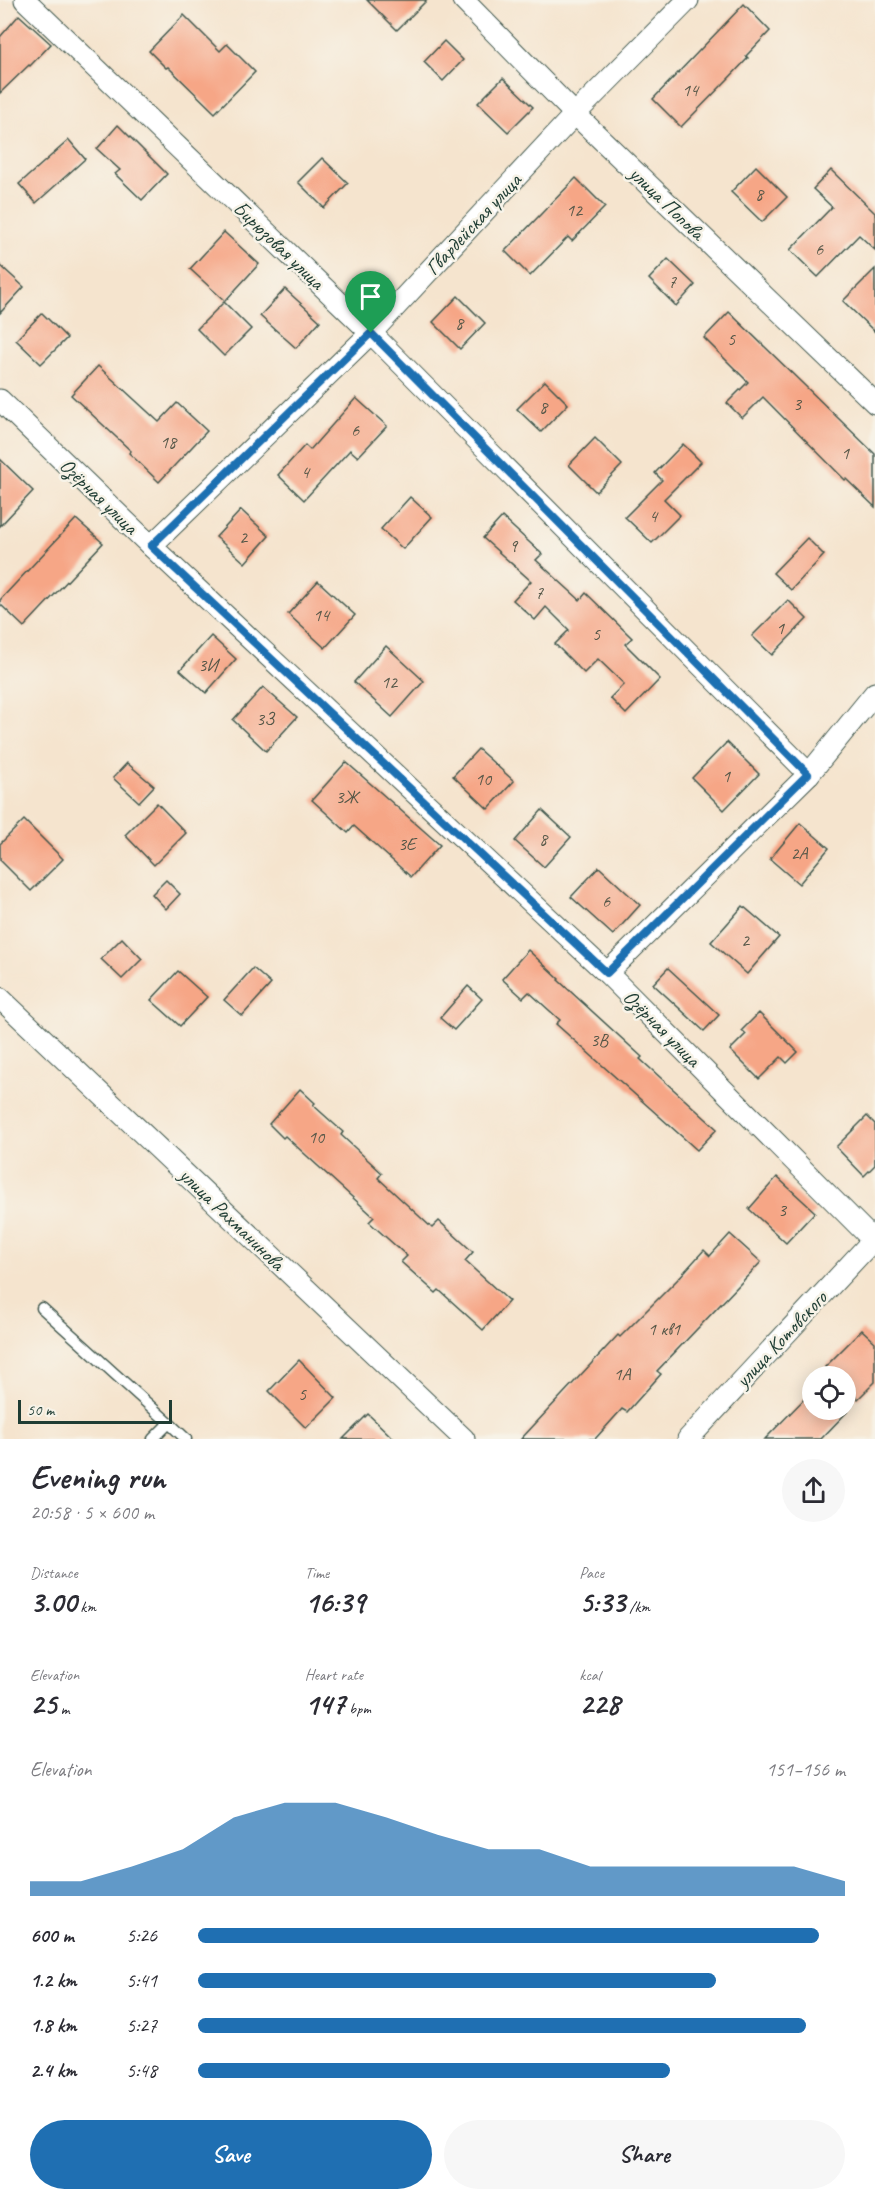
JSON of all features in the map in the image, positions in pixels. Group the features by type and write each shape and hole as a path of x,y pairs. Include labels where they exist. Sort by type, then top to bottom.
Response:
{"street":[{"name":"Бирюзовая улица","path":"25,0 371,333 808,774"},
{"name":"улица Попова","path":"463,0 575,114 875,403"},
{"name":"Гвардейская улица","path":"151,546 371,333 575,114 688,0"},
{"name":"Озёрная улица","path":"0,400 151,546 607,973 874,1239"},
{"path":"607,973 808,774 875,693"},
{"name":"улица Рахманинова","path":"0,998 464,1439"},
{"name":"улица Котовского","path":"688,1439 874,1239"}],"lane":[{"path":"42,1308 186,1439"},
{"path":"153,1439 169,1423"}],"building":[{"path":"367,0 427,0 397,30"},
{"path":"744,4 770,31 746,56 748,58 681,127 653,99"},
{"path":"19,15 51,44 0,93 0,37"},
{"path":"184,15 220,51 227,44 255,72 215,113 149,51"},
{"path":"444,41 463,60 443,81 424,62"},
{"path":"503,78 533,107 508,132 478,103"},
{"path":"118,125 167,174 142,200 115,174 120,170 97,149"},
{"path":"69,140 85,159 36,203 19,184"},
{"path":"322,158 348,183 324,208 298,182"},
{"path":"756,166 787,197 762,222 731,192"},
{"path":"831,170 875,213 875,250 859,235 818,277 790,250 832,207 813,189"},
{"path":"576,178 605,207 572,241 568,237 530,276 505,251"},
{"path":"224,232 259,264 225,301 190,269"},
{"path":"668,259 695,285 676,306 649,279"},
{"path":"0,265 24,287 0,313"},
{"path":"875,269 875,332 843,301"},
{"path":"285,289 320,321 296,348 260,316"},
{"path":"458,296 485,323 460,349 433,322"},
{"path":"224,302 251,329 224,356 197,329"},
{"path":"729,312 875,454 875,507 763,397 742,418 727,403 748,382 704,338"},
{"path":"42,313 67,338 41,364 16,340"},
{"path":"98,366 159,422 177,403 207,431 159,482 129,453 131,451 71,395"},
{"path":"545,381 568,404 541,432 517,409"},
{"path":"356,398 387,426 358,457 350,450 304,500 278,475 305,445 310,450"},
{"path":"595,438 622,465 596,492 569,465"},
{"path":"683,444 701,462 664,499 680,515 652,543 625,517 662,480 655,473"},
{"path":"0,459 33,491 0,526"},
{"path":"410,497 432,517 403,549 381,529"},
{"path":"241,510 269,536 245,563 216,537"},
{"path":"502,517 542,554 536,560 580,600 586,593 632,638 625,644 660,679 626,714 610,698 624,684 598,659 584,673 555,644 569,630 546,607 535,620 513,600 531,581 483,538"},
{"path":"76,519 103,543 24,627 0,604 0,600"},
{"path":"807,538 824,555 791,590 773,573"},
{"path":"318,581 355,615 325,648 288,614"},
{"path":"788,600 807,619 772,655 752,636"},
{"path":"211,636 236,659 206,693 180,670"},
{"path":"386,646 424,681 392,717 354,682"},
{"path":"263,687 297,717 266,751 233,720"},
{"path":"727,742 759,774 724,810 692,778"},
{"path":"478,749 514,781 488,809 453,776"},
{"path":"346,762 440,845 411,877 354,826 348,833 312,800"},
{"path":"127,763 154,786 139,802 113,778"},
{"path":"157,803 186,833 154,865 125,835"},
{"path":"542,810 571,837 544,867 515,841"},
{"path":"24,820 63,859 31,891 0,860 0,844"},
{"path":"800,823 829,848 799,884 770,859"},
{"path":"599,867 640,905 613,935 571,897"},
{"path":"166,880 180,894 166,909 152,894"},
{"path":"743,906 779,937 747,974 711,942"},
{"path":"122,938 142,959 122,979 101,959"},
{"path":"528,950 642,1057 640,1059 717,1129 697,1150 556,1024 560,1020 529,992 523,998 502,979"},
{"path":"253,968 271,984 242,1016 224,1000"},
{"path":"668,968 719,1015 704,1031 653,984"},
{"path":"178,971 207,997 180,1026 151,1000"},
{"path":"468,986 482,999 454,1030 440,1018"},
{"path":"759,1013 798,1052 787,1063 781,1057 759,1079 730,1050 746,1034 742,1030"},
{"path":"300,1089 315,1103 313,1105 343,1132 341,1135 382,1173 378,1178 432,1228 439,1221 473,1252 465,1261 509,1301 483,1330 439,1290 436,1293 401,1262 407,1256 369,1222 374,1217 269,1124"},
{"path":"867,1116 875,1124 875,1165 864,1176 836,1147"},
{"path":"777,1177 815,1212 786,1243 749,1209"},
{"path":"730,1234 761,1262 657,1371 661,1374 627,1412 622,1409 595,1439 521,1439 618,1335 620,1337 704,1250 710,1256"},
{"path":"862,1330 875,1342 875,1382 858,1399 856,1397 856,1366 826,1366"},
{"path":"299,1360 336,1398 306,1428 269,1391"},
{"path":"802,1401 802,1420 839,1420 821,1439 765,1439"},
{"path":"368,1414 394,1439 343,1439"}],"route":[{"path":"371,333 808,774 607,973 151,546 371,333"}]}
